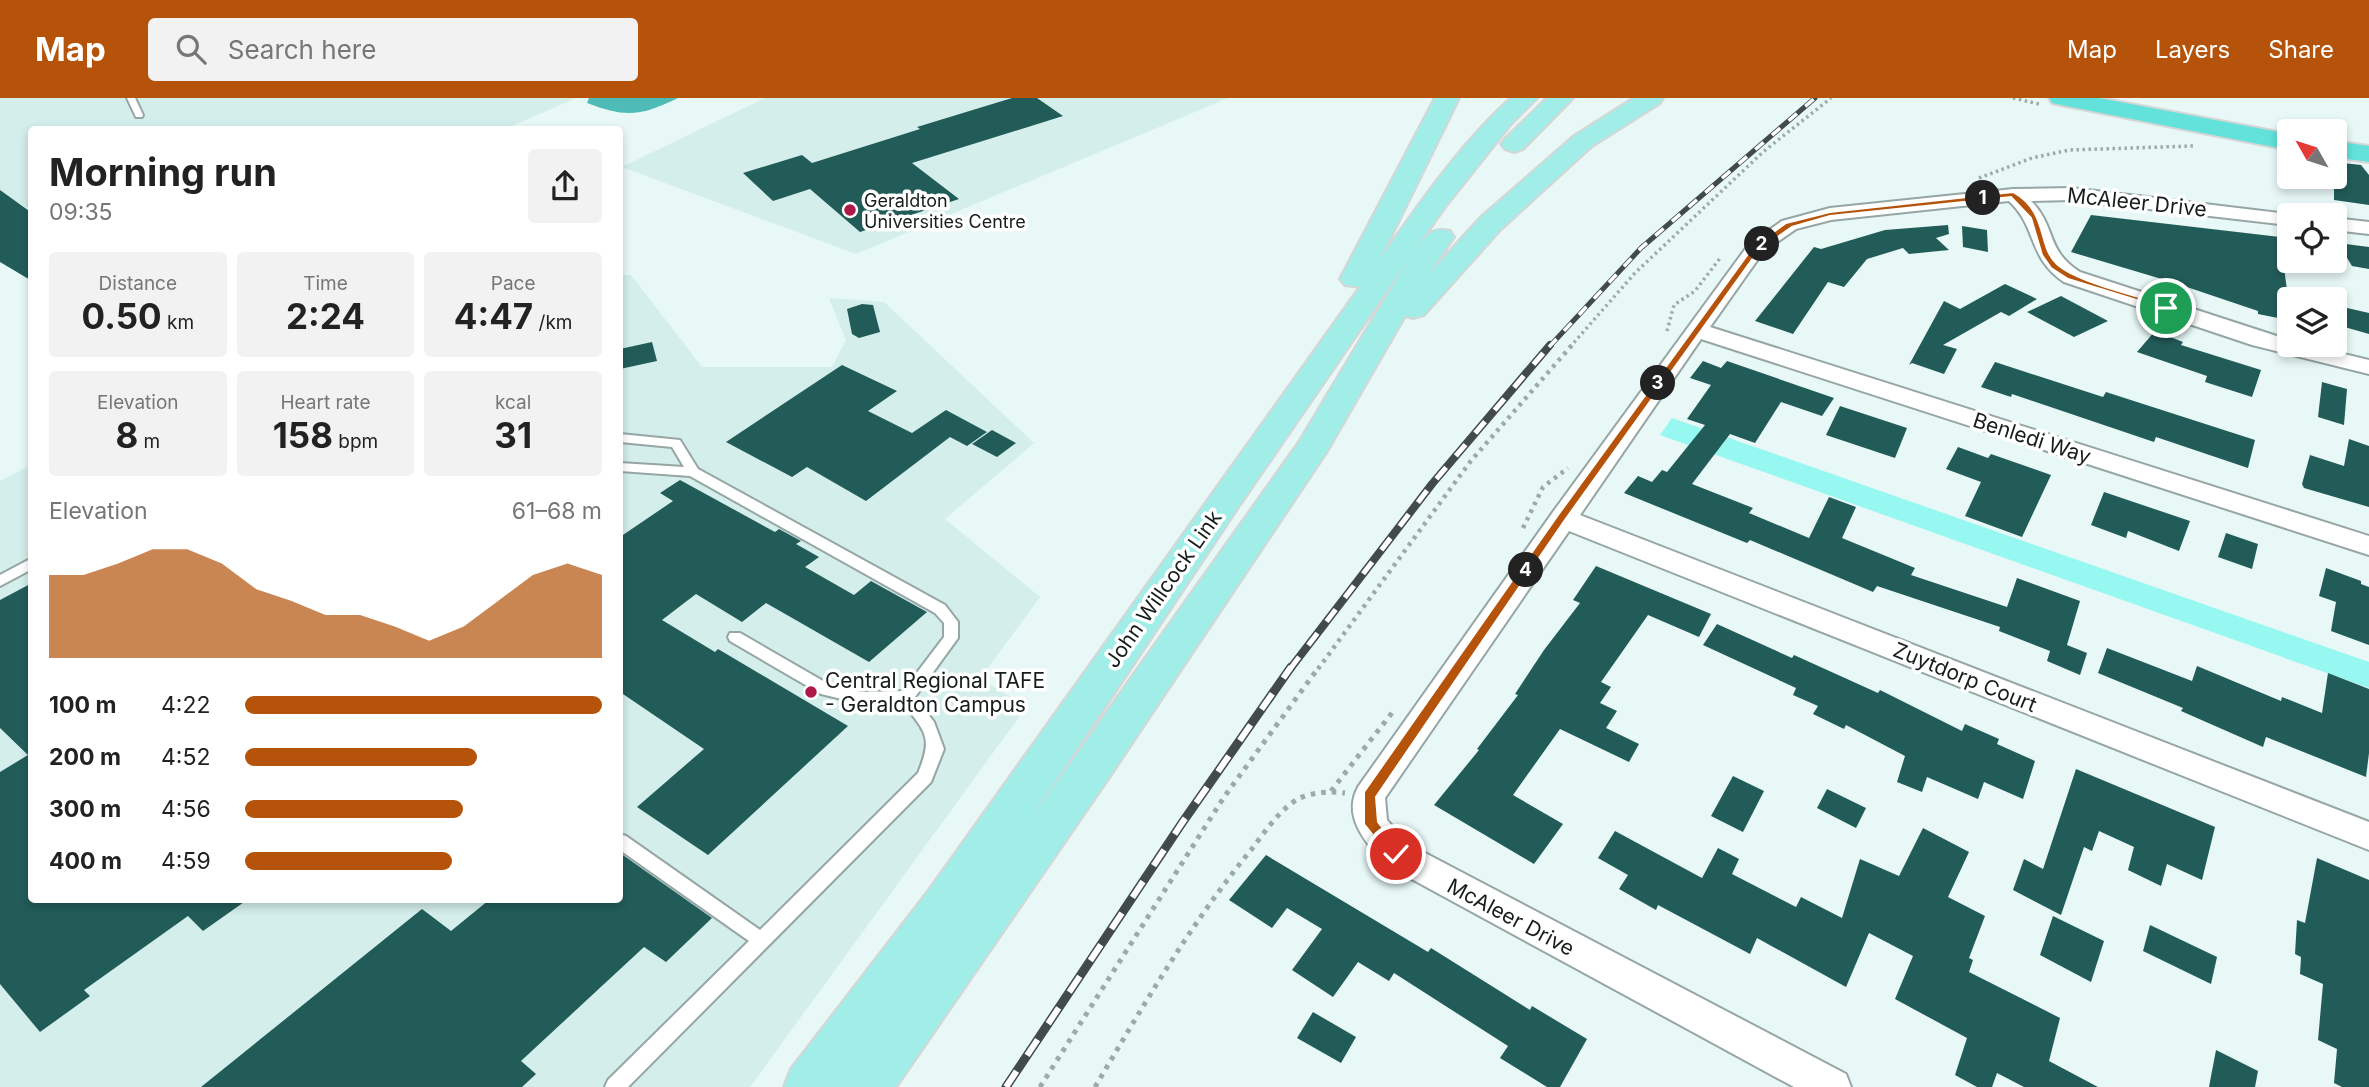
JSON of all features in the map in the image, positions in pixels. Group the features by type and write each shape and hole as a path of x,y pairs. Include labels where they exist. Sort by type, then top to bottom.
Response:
{"highway":[{"path":"2061,98 2277,140"},
{"path":"2118,98 2277,126"},
{"path":"2347,137 2369,140"},
{"path":"2347,151 2369,154"}],"main road":[{"path":"1226,498 1337,314 1447,98"},
{"name":"John Willcock Link","path":"810,1087 946,905 1434,201 1502,119 1525,98"},
{"name":"John Willcock Link","path":"865,1087 1091,770 1314,445 1423,259 1488,171 1562,98"},
{"path":"1314,445 1406,317 1490,224 1583,141 1651,98"}],"street":[{"name":"McAleer Drive","path":"1832,1087 1396,854 1371,824 1369,796 1562,518 1756,248 1789,225 1830,214 2013,195 2071,194 2277,218"},
{"path":"2013,195 2035,218 2046,255 2054,267 2071,277 2260,340 2369,367"},
{"path":"2347,225 2369,228"},
{"name":"Benledi Way","path":"1696,330 2369,546"},
{"name":"Zuytdorp Court","path":"1562,518 2369,836"}],"lane":[{"path":"131,98 139,116"},
{"path":"623,438 676,443 693,471"},
{"path":"623,467 693,471 940,609 951,622 951,638 907,697"},
{"path":"0,581 28,565"},
{"path":"735,637 826,690 862,698 907,697"},
{"path":"615,1087 925,777 936,749 929,726 907,697"},
{"path":"623,843 762,941"}],"path":[{"path":"1040,1087 1224,797 1470,462 1634,273 1763,152 1831,98"},
{"path":"1972,180 2032,158 2069,150 2205,146"},
{"path":"1666,334 1674,305 1695,291 1723,255"},
{"path":"1520,534 1534,507 1538,490 1548,479 1569,467"},
{"path":"1331,791 1396,708"},
{"path":"1095,1087 1160,977 1239,864 1277,817 1299,798 1331,791 1351,794"}],"shaded area":[{"path":"0,98 576,98 512,126 28,126 28,208 0,192"},
{"path":"589,98 678,98 643,111 623,113 587,103"},
{"name":"Geraldton Universities Centre","path":"765,98 1228,98 856,254 623,167"},
{"name":"Central Regional TAFE - Geraldton Campus","path":"623,275 631,275 702,367 832,367 846,340 829,298 884,302 1034,443 945,519 1040,597 980,679 1027,706 750,1087 0,1087 0,481 28,467 28,903 623,903"},
{"path":"1672,418 2369,662 2369,688 1660,435"}],"building":[{"path":"1012,98 1037,98 1063,116 912,163 959,199 860,232 810,189 773,201 743,173 802,155 812,163"},
{"path":"2347,163 2361,165 2369,175 2369,205 2334,200 2334,189 2347,189"},
{"path":"0,190 28,210 28,279 0,262"},
{"path":"2091,215 2277,237 2277,273 2285,273 2287,287 2277,287 2277,318 2258,314 2258,311 2175,283 2071,252"},
{"path":"1948,225 1949,234 1936,238 1949,250 1909,254 1903,248 1867,259 1844,287 1828,282 1793,334 1755,321 1814,247 1821,249 1885,230"},
{"path":"1962,226 1987,230 1988,252 1963,247"},
{"path":"2347,244 2369,247 2369,269 2352,266 2347,258"},
{"path":"2005,284 2037,299 2009,316 2001,312 1943,345 1957,349 1944,374 1912,363 1909,365 1944,301 1960,309"},
{"path":"2061,296 2108,321 2074,337 2027,312"},
{"path":"862,304 873,305 880,332 859,338 852,334 847,309"},
{"path":"2347,308 2369,313 2369,334 2347,328"},
{"path":"2155,331 2183,342 2181,345 2261,370 2252,397 2205,382 2207,376 2137,352"},
{"path":"652,342 657,361 623,368 623,348"},
{"path":"1703,361 1721,368 1727,361 1834,398 1822,416 1781,402 1755,443 1730,434 1692,484 1753,508 1749,513 1809,538 1829,497 1856,507 1842,538 1915,568 1911,575 2007,607 2017,578 2080,601 2067,645 2087,653 2080,675 2047,661 2050,651 1999,631 2000,627 1877,586 1873,592 1750,540 1747,543 1624,493 1638,476 1652,482 1662,470 1667,472 1705,425 1687,419 1711,385 1690,378"},
{"path":"1995,362 2103,397 2106,392 2255,440 2248,468 2156,437 2154,442 2012,394 2011,397 1981,387"},
{"path":"842,365 897,391 868,411 912,433 946,410 987,432 967,446 950,437 866,501 807,467 792,477 726,442"},
{"path":"2322,382 2347,389 2344,425 2318,417"},
{"path":"1840,406 1907,428 1895,458 1826,435"},
{"path":"992,430 1016,443 997,457 972,444"},
{"path":"2349,439 2369,446 2369,507 2304,488 2302,484 2310,455 2344,466"},
{"path":"1958,447 1988,458 1991,454 2051,475 2022,537 1965,516 1981,482 1946,469"},
{"path":"680,480 775,532 779,529 801,541 796,544 819,557 805,567 854,595 871,581 927,612 869,662 766,603 742,622 696,594 662,620 715,652 718,649 848,726 708,855 637,807 704,749 623,694 623,535 673,501 660,493"},
{"path":"2104,492 2190,521 2179,551 2128,531 2126,538 2091,525"},
{"path":"2226,533 2258,544 2252,569 2218,557"},
{"path":"1596,566 1711,614 1699,637 1648,615 1601,682 1611,687 1600,703 1617,711 1606,728 1639,744 1629,762 1560,729 1513,795 1563,824 1534,864 1434,805 1479,750 1477,749 1518,695 1515,694 1544,650 1580,603 1573,600"},
{"path":"2326,568 2361,581 2361,584 2369,587 2369,645 2331,631 2336,602 2319,596"},
{"path":"28,585 28,755 0,728 0,600"},
{"path":"1717,624 1878,693 1880,690 1962,731 1965,724 1999,739 1997,744 2035,761 2023,799 1984,782 1978,799 1927,777 1922,792 1897,782 1905,756 1846,725 1844,729 1813,714 1818,706 1793,695 1796,688 1703,645"},
{"path":"2107,648 2192,681 2197,666 2281,701 2282,697 2322,713 2328,673 2369,689 2369,753 2366,777 2266,737 2263,747 2181,711 2183,708 2098,673"},
{"path":"28,755 28,903 243,903 203,931 188,916 84,990 90,996 40,1032 0,984 0,772"},
{"path":"2076,769 2215,827 2202,880 2167,864 2161,886 2128,870 2134,847 2099,831 2092,851 2084,847 2061,915 2013,890 2024,859 2043,869"},
{"path":"1733,776 1764,791 1743,832 1711,816"},
{"path":"1827,789 1866,808 1856,828 1817,808"},
{"path":"1923,828 1969,852 1948,897 1985,916 1969,958 1973,960 1969,972 2060,1018 2049,1061 2098,1087 2024,1087 1997,1073 1992,1087 1977,1087 1955,1075 1967,1038 1895,999 1913,956 1869,933 1846,987 1757,938 1750,954 1658,905 1656,910 1619,889 1628,875 1598,858 1615,831 1702,878 1718,848 1739,859 1732,874 1796,907 1801,897 1842,918 1860,859 1899,876"},
{"path":"623,855 712,918 666,962 644,947 521,1061 536,1074 522,1087 201,1087 422,909 451,931 485,903 623,903"},
{"path":"1266,855 1428,952 1431,948 1530,1010 1532,1006 1587,1039 1560,1087 1547,1087 1500,1058 1508,1046 1394,973 1389,981 1358,962 1333,997 1292,970 1322,929 1287,908 1272,928 1229,900"},
{"path":"2317,858 2369,880 2369,1087 2342,1087 2334,1083 2337,1049 2318,1040 2323,984 2300,974 2301,957 2295,954 2297,920 2305,923"},
{"path":"2053,916 2104,941 2091,982 2040,955"},
{"path":"2150,925 2217,957 2211,984 2143,951"},
{"path":"1313,1012 1356,1037 1341,1063 1297,1038"},
{"path":"2216,1050 2258,1071 2255,1087 2209,1087"}],"railway":[{"path":"1549,347 1641,248 1815,98"},
{"path":"1290,669 1432,484 1550,345"},
{"path":"1006,1087 1182,823 1291,667"}],"place":[{"name":"Geraldton Universities Centre","path":"850,210"},
{"name":"Central Regional TAFE - Geraldton Campus","path":"811,692"}],"route":[{"path":"1396,854 1371,824 1369,796 1562,518 1756,248 1789,225 1830,214 2013,195 2035,218 2046,255 2054,267 2071,277 2166,308"}]}
